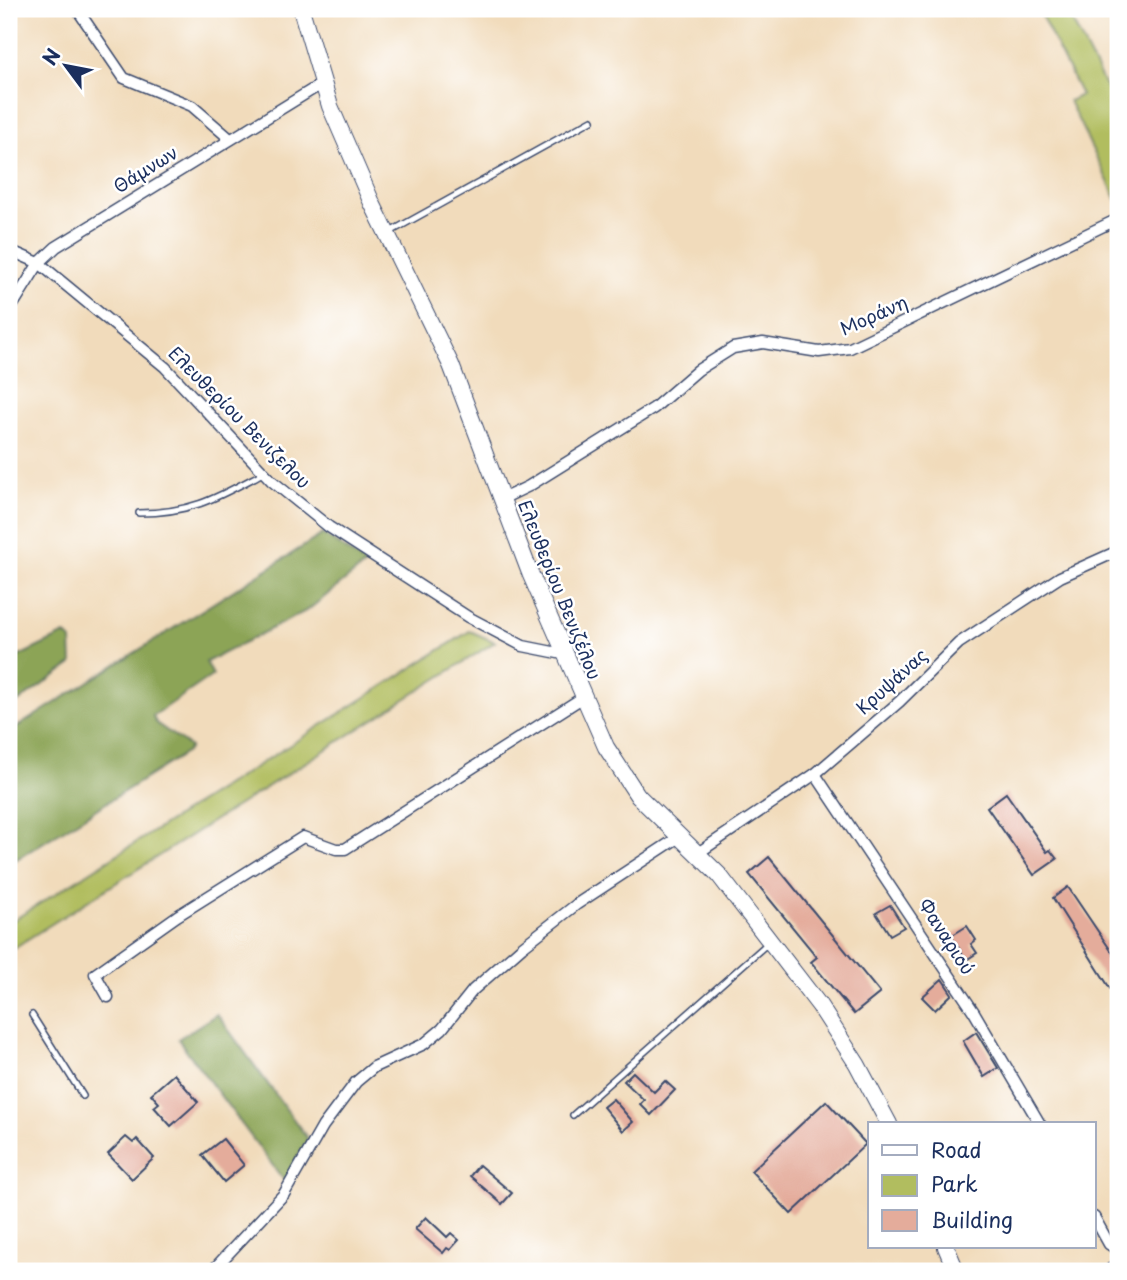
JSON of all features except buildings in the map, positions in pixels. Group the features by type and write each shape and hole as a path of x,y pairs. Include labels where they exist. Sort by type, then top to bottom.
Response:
{"main road":[{"name":"Ελευθερίου Βενιζέλου","path":"301,9 330,106 387,233 452,365 502,499 582,698 629,784 655,816 698,853 770,941 839,1034 888,1122"},
{"path":"946,1248 956,1271"}],"street":[{"path":"77,9 120,75 135,85 192,106 229,138"},
{"name":"Θάμνων","path":"9,311 39,263 56,247 229,138 323,83"},
{"name":"Μοράνη","path":"502,499 654,408 698,370 733,348 763,343 819,352 850,348 1118,219"},
{"name":"Ελευθερίου Βενιζελου","path":"9,250 39,263 165,367 263,473 329,527 439,599 523,646 564,654"},
{"name":"Κρυψάνας","path":"698,853 815,774 899,702 959,643 1060,577 1118,551"},
{"path":"108,997 95,974 211,895 303,837 336,849 345,849 582,698"},
{"name":"Φαναριού","path":"815,774 966,1001 1039,1122"},
{"path":"212,1271 284,1194 323,1126 356,1082 374,1067 424,1044 442,1029 472,990 522,947 577,904 679,837"},
{"path":"1096,1221 1109,1244 1118,1250"},
{"path":"1110,1271 1118,1261"}],"lane":[{"path":"387,233 592,120"},
{"path":"139,513 172,513 202,504 263,473"},
{"path":"573,1115 770,941"},
{"path":"32,1015 83,1096"}],"green space":[{"path":"1038,9 1066,9 1118,111 1118,202 1069,101 1081,95"},
{"path":"323,534 366,564 308,610 206,662 213,675 153,716 156,723 190,747 187,752 9,864 9,732"},
{"path":"470,631 495,642 9,951 9,923"},
{"path":"65,634 71,640 72,664 9,708 9,661"},
{"path":"217,1014 308,1139 285,1182 178,1039"}]}
